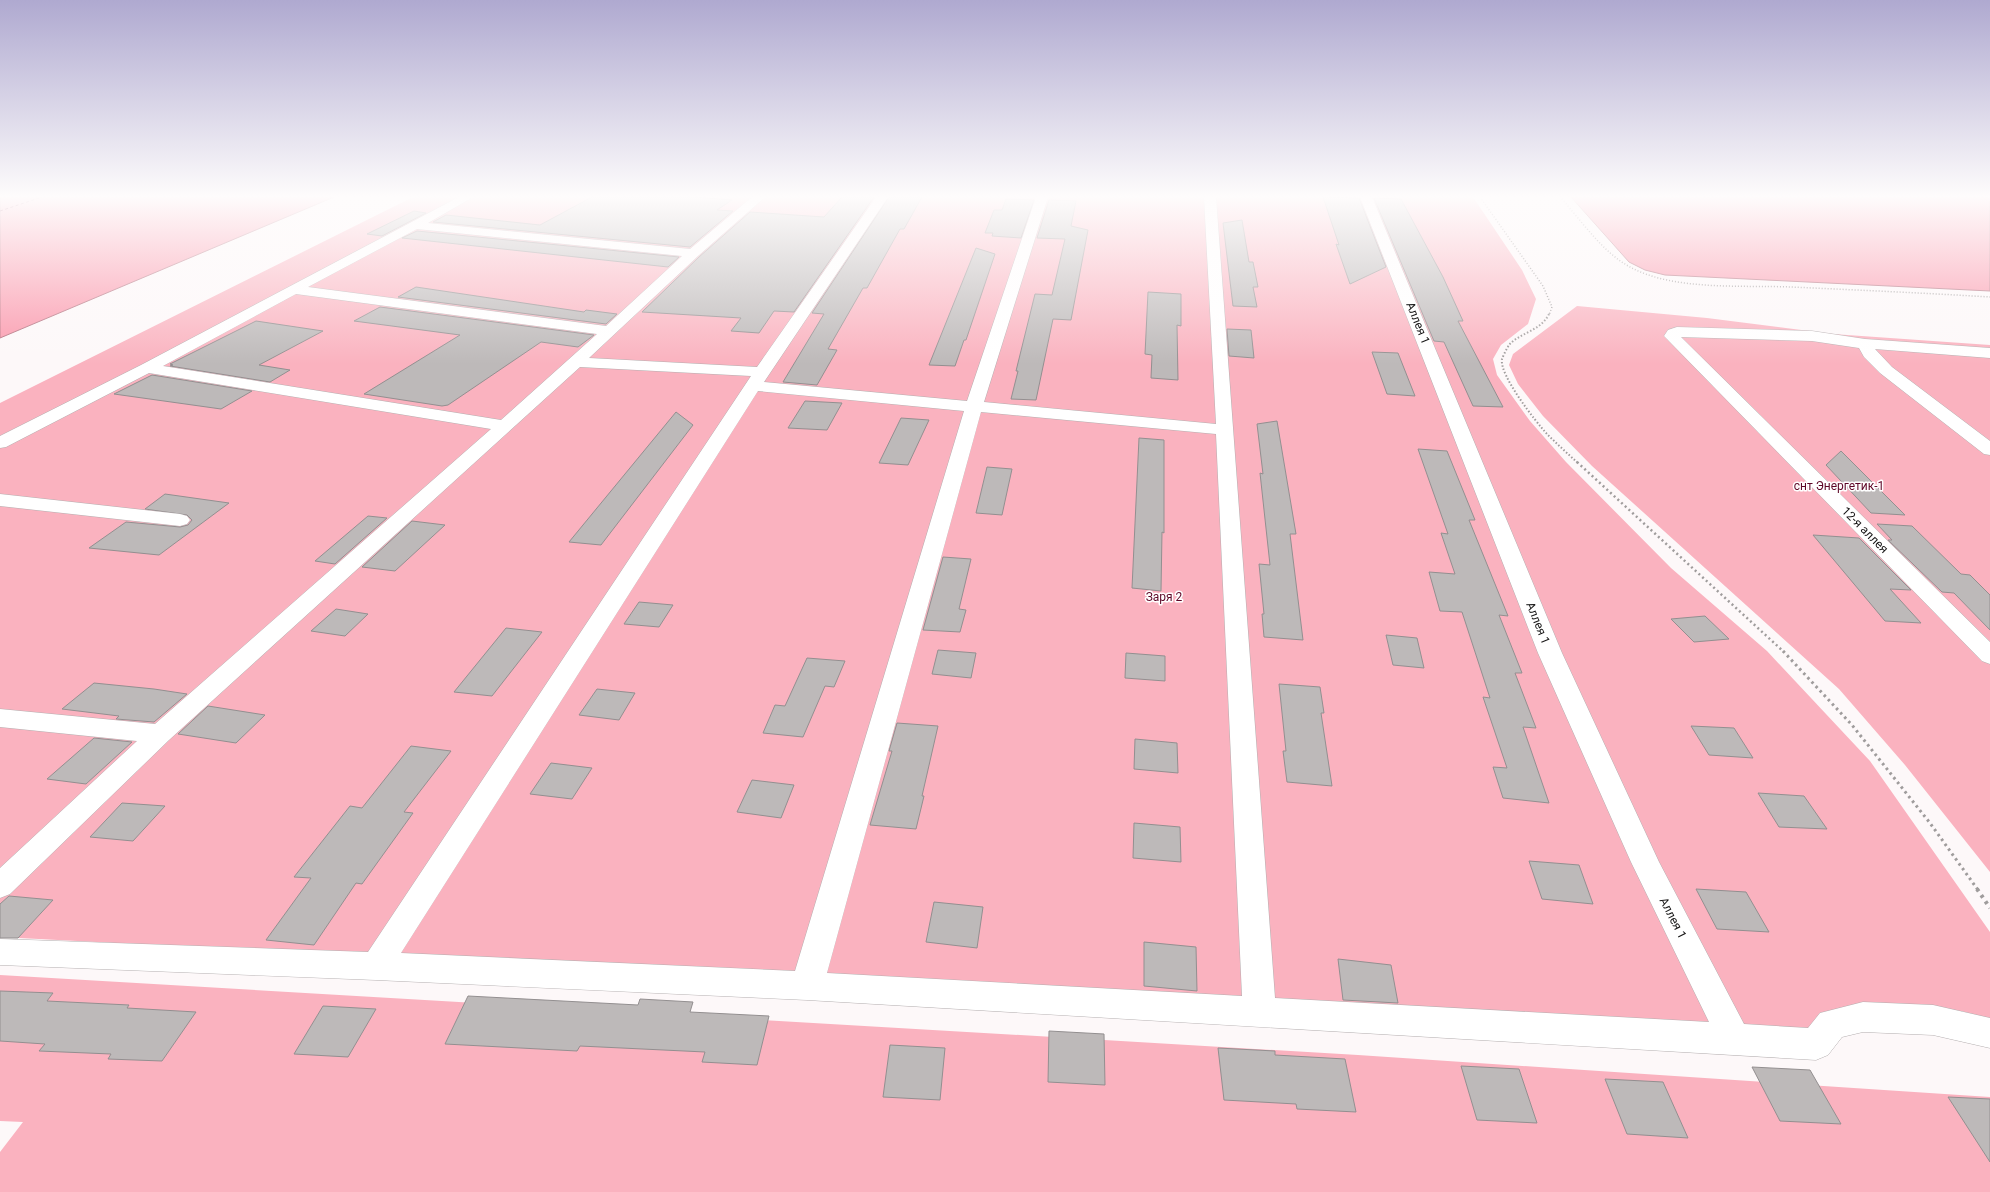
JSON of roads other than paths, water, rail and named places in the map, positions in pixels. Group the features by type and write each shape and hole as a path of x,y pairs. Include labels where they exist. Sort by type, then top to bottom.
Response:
{"lane":[{"path":"0,443 147,368 365,253"},
{"path":"0,886 160,734 576,362 693,253"},
{"path":"376,966 757,379 844,253"},
{"path":"807,986 974,406 1024,253"},
{"path":"1214,253 1259,1011"},
{"name":"Аллея 1","path":"1388,253 1550,653 1645,862 1734,1039"},
{"path":"295,290 609,331"},
{"name":"12-я аллея","path":"1865,344 1812,336 1775,334 1677,332 1673,333 1672,336 1990,656"},
{"path":"1865,344 1990,353"},
{"path":"1865,344 1870,354 1886,370 1990,450"},
{"path":"576,362 757,379 974,406 1225,430"},
{"path":"147,368 505,426"},
{"path":"0,500 180,520"},
{"path":"0,718 160,734"},
{"path":"0,952 376,966 807,986 1816,1044 1832,1024 1864,1017 1933,1020 1990,1033"}],"park label":[{"name":"снт Энергетик-1","path":"1839,486"},
{"name":"Заря 2","path":"1164,597"}]}
